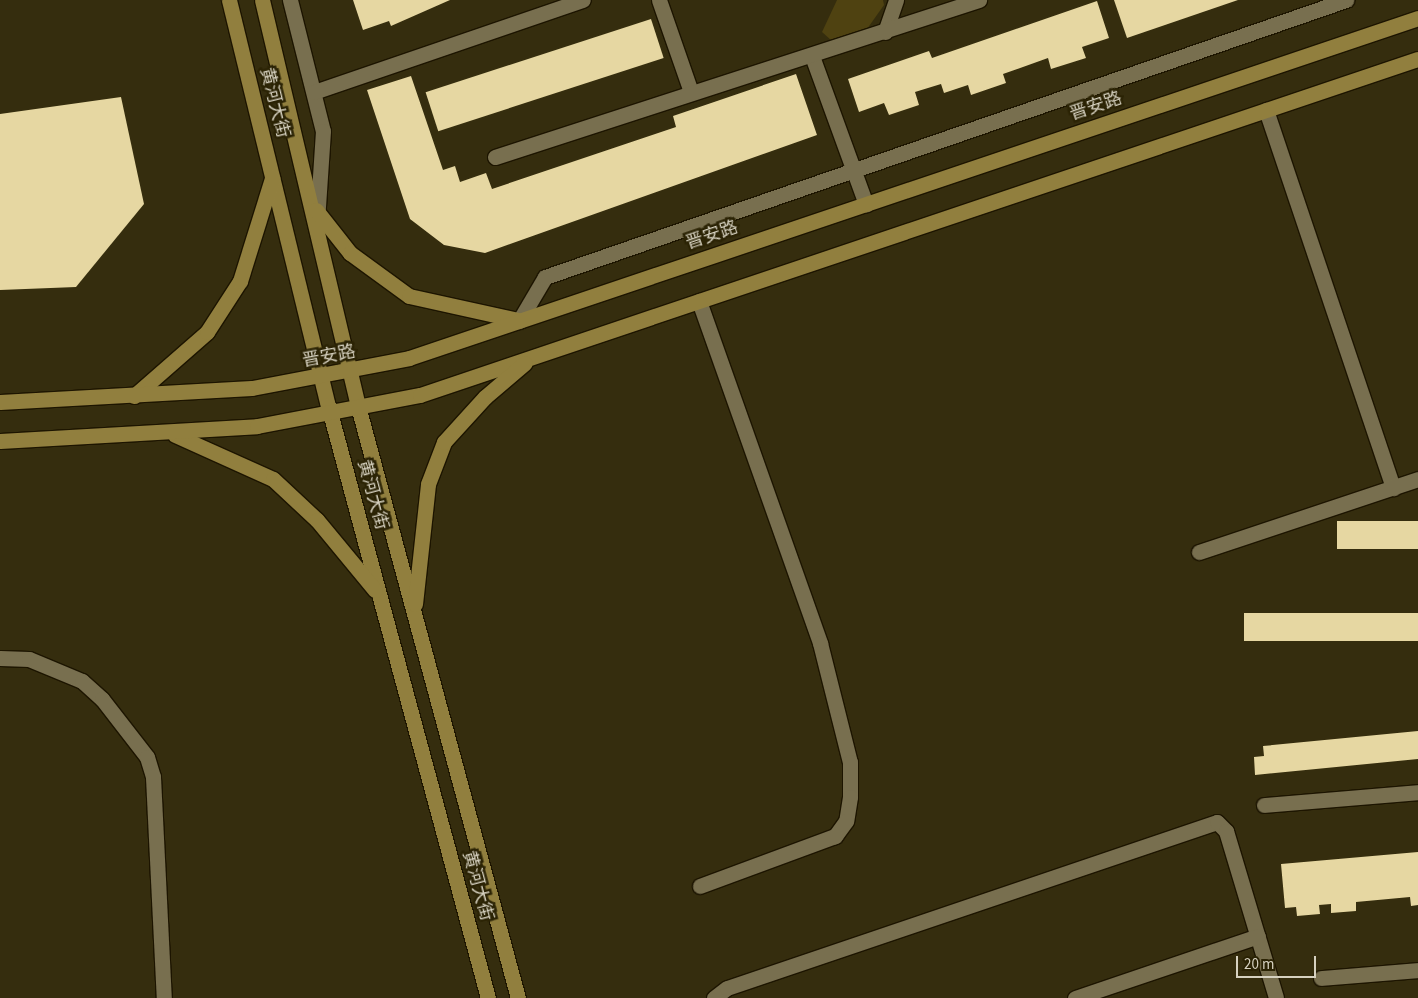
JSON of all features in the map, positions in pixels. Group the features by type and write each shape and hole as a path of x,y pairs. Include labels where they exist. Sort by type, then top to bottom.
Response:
{"main road":[{"name":"黄河大街","path":"229,0 331,415 488,998"},
{"name":"黄河大街","path":"262,0 359,410 518,998"},
{"name":"晋安路","path":"0,402 244,389 350,372 519,321 1418,18"},
{"path":"0,441 169,433 331,415 359,410 532,357 1418,59"},
{"path":"134,396 206,332 240,281 272,176"},
{"path":"309,199 350,253 409,296 519,321"},
{"path":"414,616 423,512 444,442 485,396 532,357"},
{"path":"169,433 273,479 317,520 380,595"}],"street":[{"path":"290,0 324,131 316,230"},
{"path":"314,92 583,0"},
{"path":"659,0 691,92"},
{"path":"885,32 896,0"},
{"path":"495,157 691,92 812,56 979,0"},
{"path":"519,321 545,277 1346,0"},
{"path":"812,56 866,204"},
{"path":"1266,110 1393,488"},
{"path":"699,301 820,643 850,762 850,797 846,820 835,836 700,886"},
{"path":"1199,552 1418,479"},
{"path":"0,658 29,659 82,681 102,699 147,757 153,777 164,998"},
{"path":"1264,805 1418,792"},
{"path":"714,998 727,988 1216,822 1226,831 1276,998"},
{"path":"1075,998 1258,936"},
{"path":"1320,978 1418,970"}],"shaded area":[{"path":"837,0 883,0 884,5 867,29 832,41 822,32"}],"building":[{"path":"353,0 450,0 391,26 389,21 363,30"},
{"path":"1114,0 1238,0 1127,38"},
{"path":"1097,1 1109,38 1082,47 1086,58 1051,69 1048,58 1003,74 1006,83 971,95 968,85 944,93 941,84 915,92 919,105 889,115 884,103 859,112 848,79 929,51 932,58"},
{"path":"651,19 664,58 438,131 426,92"},
{"path":"796,74 817,135 485,253 444,245 410,219 367,90 411,76 443,170 455,166 460,182 486,173 492,189 676,127 673,116"},
{"path":"121,97 144,204 76,287 0,290 0,114"},
{"path":"1337,521 1418,521 1418,549 1337,549"},
{"path":"1244,613 1418,613 1418,641 1244,641"},
{"path":"1418,731 1418,759 1255,775 1254,757 1264,756 1263,746"},
{"path":"1418,852 1418,905 1411,906 1410,897 1356,902 1356,911 1331,913 1331,904 1319,905 1320,914 1297,916 1296,907 1285,908 1281,864"}]}
